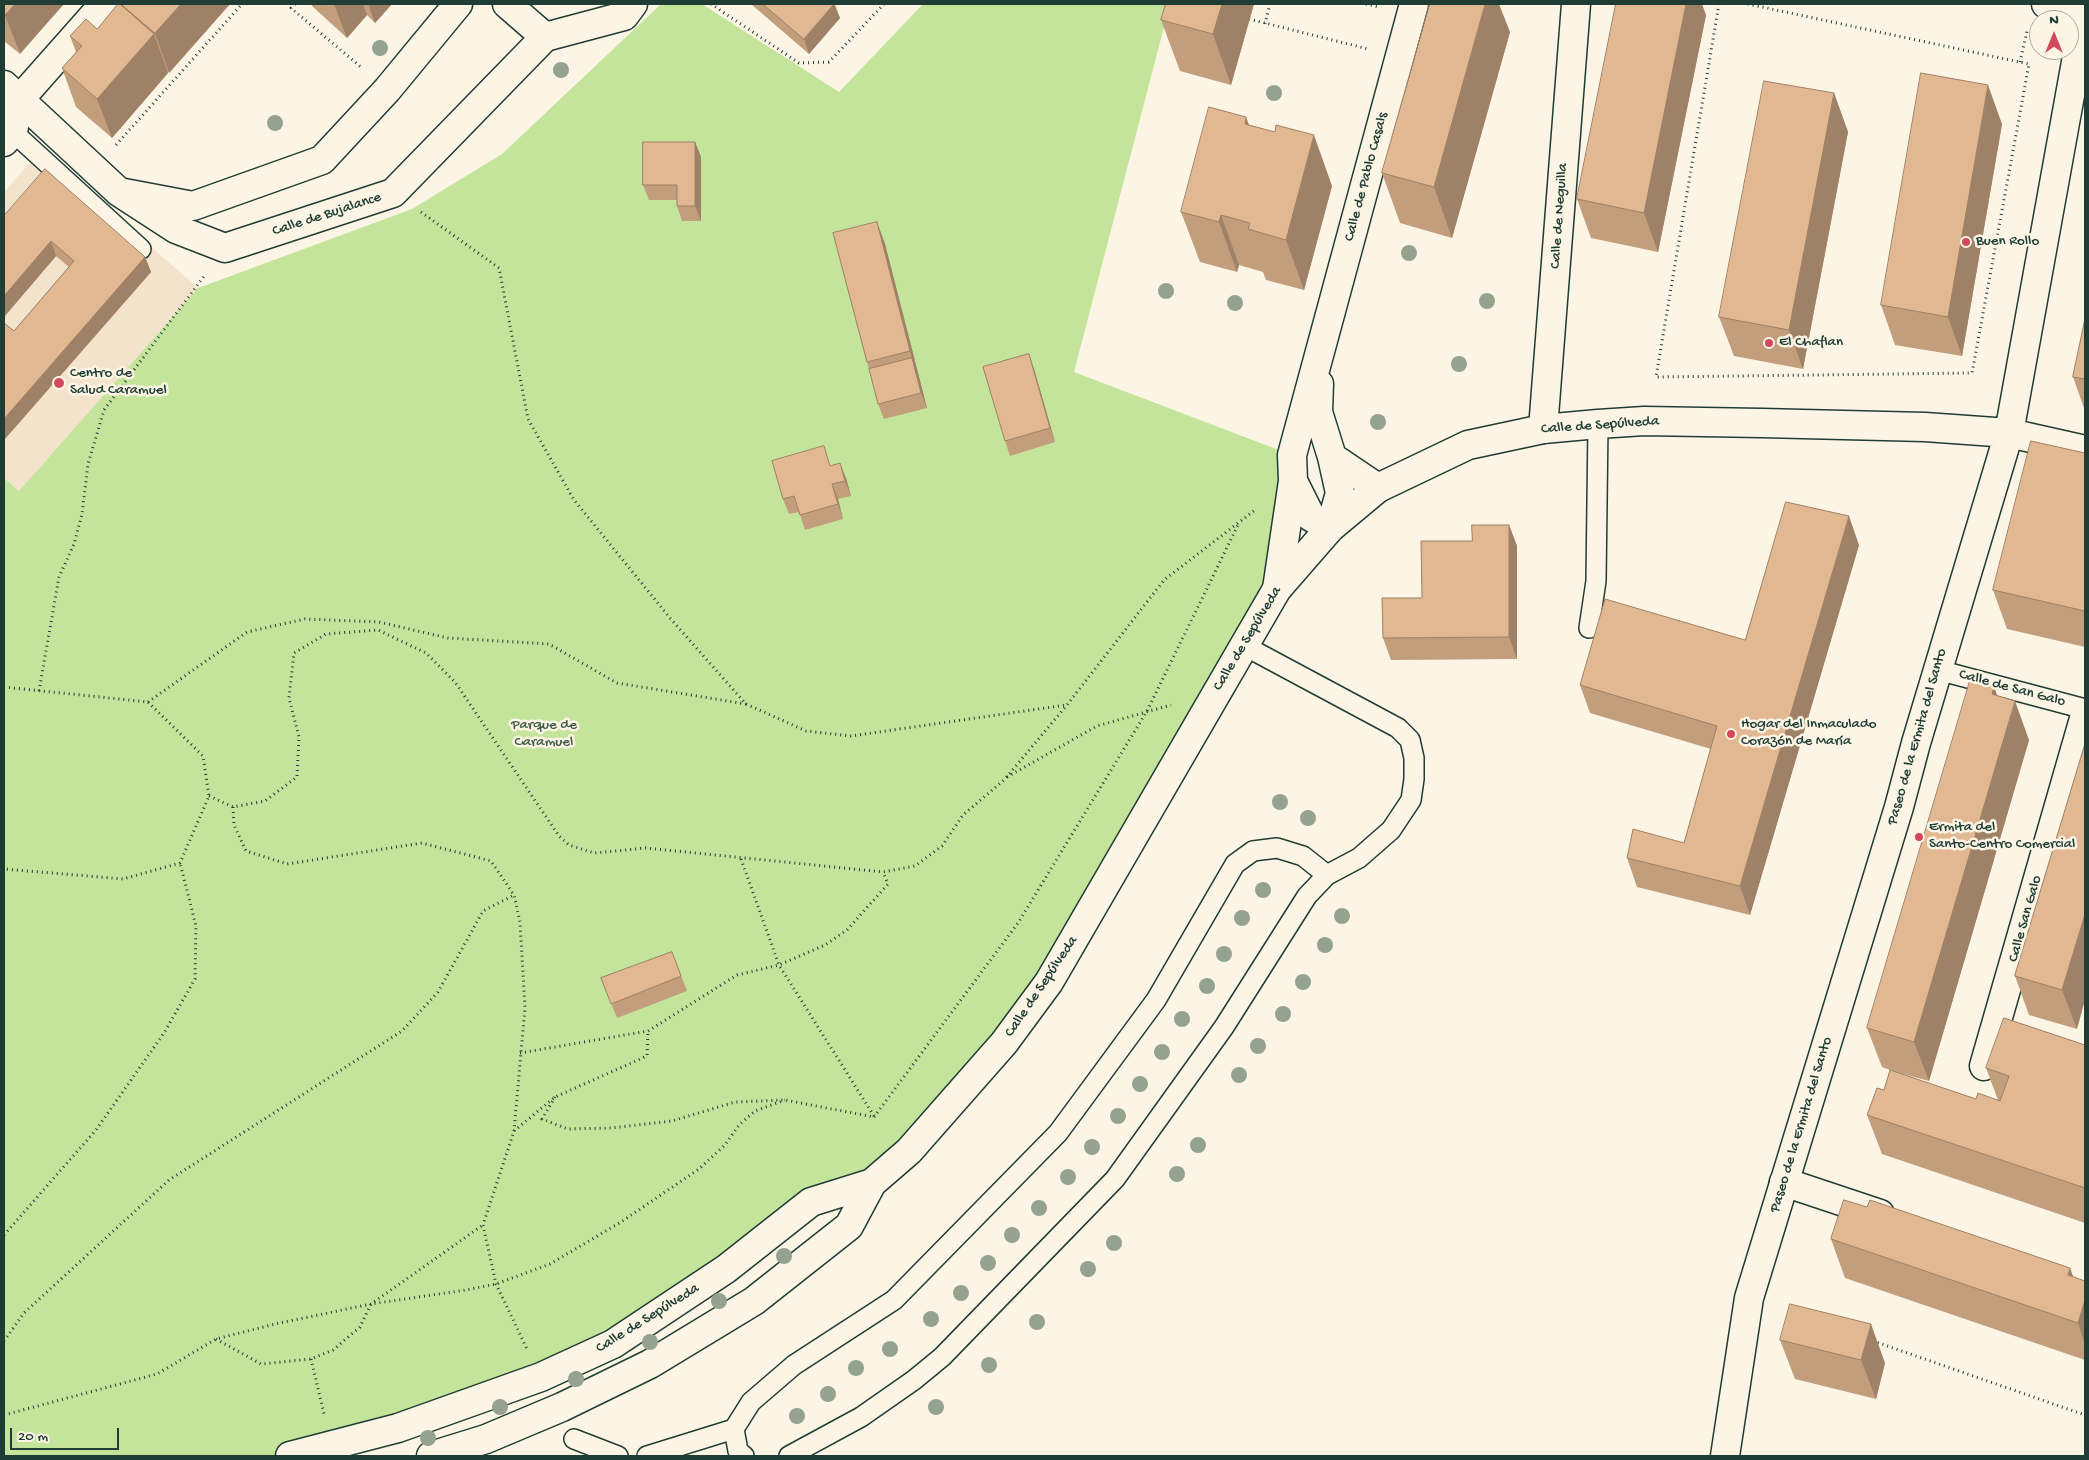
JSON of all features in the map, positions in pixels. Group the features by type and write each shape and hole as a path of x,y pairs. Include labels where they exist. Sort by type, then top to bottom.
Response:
{"street":[{"path":"8,137 11,92 104,4"},
{"path":"119,192 193,206 322,160 387,90 458,4"},
{"path":"507,4 545,37 624,16 633,4"},
{"name":"Calle de Pablo Casals","path":"1277,589 1293,481 1292,455 1414,4"},
{"name":"Calle de Neguilla","path":"1543,429 1576,4"},
{"path":"2046,4 2085,12"},
{"name":"Paseo de la Ermita del Santo","path":"1725,1456 1749,1298 1899,807 2009,433 2085,12"},
{"name":"Calle de Bujalance","path":"225,248 393,193 545,37"},
{"path":"11,92 119,192 176,229 225,248"},
{"name":"Calle de Pablo Casals","path":"1293,481 1311,517 1330,528 1340,493 1332,457 1318,412 1321,350"},
{"name":"Calle de Sepúlveda","path":"431,1456 494,1435 562,1406 650,1364 754,1301 849,1226 872,1183 908,1151 1004,1043 1049,982 1277,589 1330,528 1378,488 1468,446 1543,429 1644,421 1925,427 2009,433 2085,450"},
{"path":"1332,457 1378,488"},
{"name":"Calle San Galo","path":"1984,1066 2085,715"},
{"path":"1784,1182 1900,1221"},
{"name":"Calle de Sepúlveda","path":"290,1456 398,1428 541,1378 613,1344 726,1269 812,1202 872,1183"}],"lane":[{"path":"8,137 141,249"},
{"path":"1589,628 1596,581 1598,424"},
{"path":"789,1456 861,1417 914,1380 942,1357 1115,1179 1224,1027 1307,896 1327,875 1359,858 1391,830 1411,800 1414,758 1410,740 1398,728 1244,645"},
{"name":"Calle de San Galo","path":"1938,670 2085,709"},
{"path":"744,1456 738,1451 734,1429 750,1402 794,1365 894,1300 1058,1133 1156,1000 1235,864 1253,851 1277,848 1303,856 1327,875"},
{"path":"648,1456 734,1429"},
{"path":"574,1439 618,1456"}],"path":[{"path":"116,146 242,4"},
{"path":"295,4 291,8 387,90"},
{"path":"711,4 800,63 829,62 883,4"},
{"path":"1265,24 1270,4"},
{"path":"1719,4 1656,377 1972,373 2029,64 1748,4"},
{"path":"1250,19 1399,58"},
{"path":"393,193 499,268 528,420 574,500 670,618 746,704"},
{"path":"39,691 59,577 74,544 82,514 88,464 104,410 225,248"},
{"path":"210,796 233,807 265,802 297,777 299,737 289,698 294,653 326,634 378,630 426,653 455,682 559,836 569,845 594,853 646,848 883,872 914,866 942,846 963,815 1005,778 1067,705 1164,580 1293,481"},
{"path":"874,1117 1018,923 1147,711 1239,523"},
{"path":"148,702 247,632 305,619 380,622 448,638 549,644 617,683 746,704 806,731 851,736 1067,705"},
{"path":"4,687 148,702 203,756 210,796 180,863 196,926 195,979 164,1033 96,1130 4,1235"},
{"path":"1005,778 1096,726 1215,693"},
{"path":"233,807 234,825 246,851 287,864 422,843 491,861 514,895 520,922 525,1008 514,1131 483,1225 496,1284 541,1378"},
{"path":"740,859 779,965 874,1117"},
{"path":"4,868 123,880 180,863"},
{"path":"520,1053 648,1031 737,975 779,965 825,945 847,930 888,884 883,872"},
{"path":"4,1341 24,1313 169,1180 402,1031 438,992 482,912 514,895"},
{"path":"514,1131 555,1097 647,1056 648,1031"},
{"path":"555,1097 542,1119 568,1129 611,1128 672,1121 735,1102 785,1100 874,1117"},
{"path":"4,1415 157,1374 216,1339 275,1324 371,1304 496,1284 550,1264 621,1222 699,1169 725,1145 739,1125 755,1111 785,1100"},
{"path":"216,1339 261,1364 311,1359 333,1350 360,1327 371,1304 483,1225"},
{"path":"1872,1341 2085,1415"},
{"path":"311,1359 330,1445"}],"shaded area":[{"name":"Centro de Salud Caramuel","path":"41,150 198,288 19,491 4,478 4,192"}],"green space":[{"name":"Parque de Caramuel","path":"661,4 702,4 839,92 923,4 1170,4 1074,372 1292,455 1277,589 1077,936 909,1151 811,1202 613,1344 290,1456 4,1456 4,478 19,491 198,288 412,209 502,154"}],"building":[{"path":"4,4 15,4 5,15 4,14"},
{"path":"118,4 154,34 97,99 62,68 82,46 70,36 86,19 97,29"},
{"path":"121,4 181,4 155,33"},
{"path":"763,4 834,4 804,39"},
{"path":"1166,4 1222,4 1213,34 1161,20"},
{"path":"1430,4 1485,4 1434,187 1382,173"},
{"path":"1616,4 1686,4 1644,213 1577,199"},
{"path":"1921,73 1988,85 1948,317 1881,305"},
{"path":"1764,81 1834,93 1789,330 1719,317"},
{"path":"1209,107 1246,117 1245,124 1275,132 1276,125 1314,135 1286,240 1248,229 1250,223 1221,215 1219,222 1181,212"},
{"path":"643,142 695,142 695,206 677,206 677,185 643,185"},
{"path":"45,169 145,257 4,419 4,323 14,331 74,261 51,241 4,296 4,216"},
{"path":"877,222 910,351 867,362 833,233"},
{"path":"2085,319 2085,379 2073,377"},
{"path":"1029,354 1050,428 1005,441 983,367"},
{"path":"912,358 921,393 878,404 869,369"},
{"path":"2031,441 2085,453 2085,611 1993,590"},
{"path":"824,446 830,466 840,463 845,481 832,484 838,504 800,515 794,496 783,499 772,461"},
{"name":"Hogar del Inmaculado Corazón de María","path":"1786,502 1849,516 1740,886 1627,858 1633,829 1684,843 1717,726 1580,685 1605,599 1745,640"},
{"path":"1472,525 1509,525 1509,637 1383,638 1382,598 1422,598 1421,541 1472,541"},
{"path":"1970,681 1994,687 1992,694 2015,701 1914,1042 1867,1028"},
{"path":"2085,744 2085,914 2062,990 2015,976"},
{"path":"672,952 681,976 611,1004 601,978"},
{"path":"2004,1018 2085,1045 2085,1188 1867,1115 1877,1088 1884,1090 1890,1070 1976,1099 1978,1093 2000,1101 2009,1076 1986,1068"},
{"path":"1844,1200 1867,1207 1870,1200 2070,1268 2068,1275 2085,1281 2085,1300 2078,1323 1831,1239"},
{"path":"1790,1304 1871,1324 1861,1360 1780,1340"}],"place":[{"name":"Buen Rollo","path":"1966,242"},
{"name":"El Chaflan","path":"1769,343"},
{"name":"Centro de Salud Caramuel","path":"59,383"},
{"name":"Hogar del Inmaculado Corazón de María","path":"1731,734"},
{"name":"Ermita del Santo-Centro Comercial","path":"1919,837"}]}
